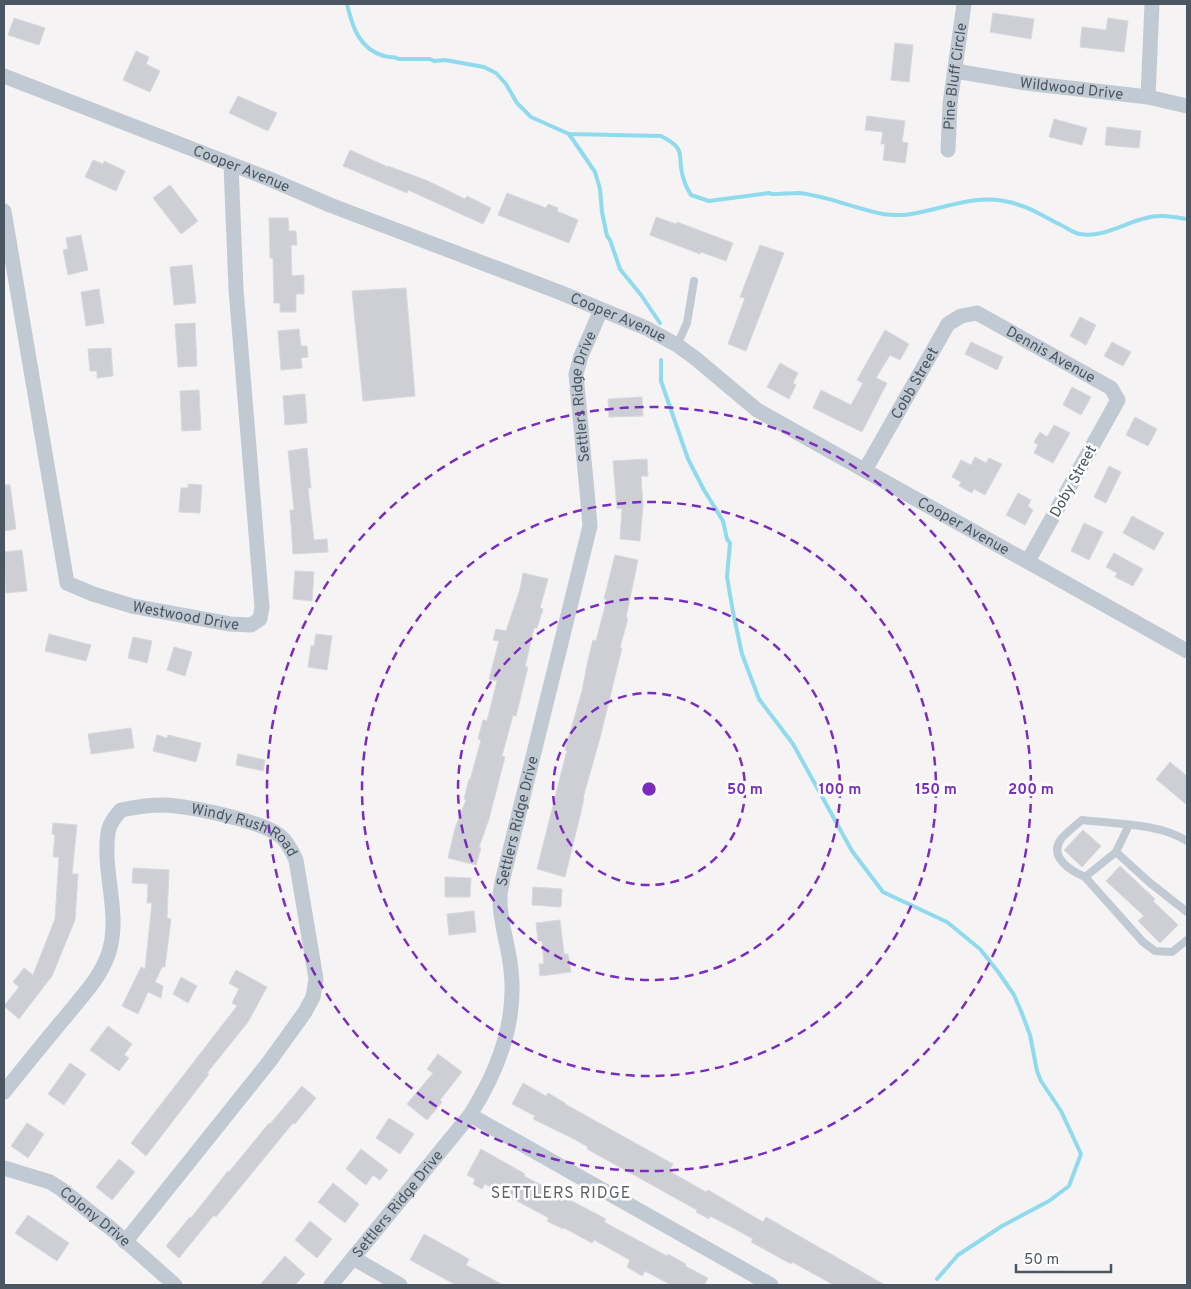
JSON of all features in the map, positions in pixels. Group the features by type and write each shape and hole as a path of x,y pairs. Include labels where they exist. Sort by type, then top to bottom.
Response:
{"street":[{"name":"Pine Bluff Circle","path":"948,150 950,104 964,4"},
{"path":"1148,97 1152,4"},
{"name":"Wildwood Drive","path":"955,71 1026,83 1148,97 1187,106"},
{"name":"Cooper Avenue","path":"4,76 646,328 677,345 757,410 1187,651"},
{"name":"Westwood Drive","path":"4,211 67,583 93,594 132,606 230,624 251,625 260,619 262,607 236,289 231,165"},
{"name":"Settlers Ridge Drive","path":"331,1285 470,1115 496,1070 510,1026 512,999 511,970 500,897 503,878 590,526 576,374 581,356 600,310"},
{"name":"Dennis Avenue","path":"977,313 1110,388 1118,400"},
{"name":"Cobb Street","path":"865,470 948,324 961,316 977,313"},
{"name":"Doby Street","path":"1028,561 1118,400"},
{"name":"Windy Rush Road","path":"4,1092 96,979 108,956 111,943 112,917 108,832 113,820 121,810 142,806 173,807 221,815 280,835 296,860 316,980 313,997 305,1012 270,1062 126,1242"},
{"path":"470,1115 771,1285"},
{"name":"Colony Drive","path":"4,1168 50,1182 114,1231 174,1285"},
{"path":"353,1258 400,1285"}],"lane":[{"path":"677,345 687,322 694,281"},
{"path":"1187,841 1168,831 1082,820 1060,840 1058,853 1063,865 1085,877 1143,942 1155,951 1172,952 1187,940"},
{"path":"1085,877 1116,852 1129,825"},
{"path":"1116,852 1149,882 1187,912"}],"building":[{"path":"993,13 1034,19 1031,39 990,32"},
{"path":"14,18 45,28 39,45 8,35"},
{"path":"1108,18 1128,21 1124,52 1080,47 1082,27 1106,30"},
{"path":"895,43 913,45 909,82 891,80"},
{"path":"136,51 149,57 146,64 160,71 150,92 123,80"},
{"path":"238,96 277,113 268,131 229,113"},
{"path":"867,116 905,121 902,142 908,143 905,163 883,160 885,144 881,144 883,132 865,130"},
{"path":"1054,119 1087,128 1082,145 1049,137"},
{"path":"1107,127 1141,131 1139,148 1105,145"},
{"path":"350,150 388,167 428,181 465,199 467,196 491,208 483,224 408,190 407,193 343,166"},
{"path":"93,160 103,164 104,161 125,171 116,191 85,177"},
{"path":"170,185 198,221 181,234 153,198"},
{"path":"507,193 546,208 548,204 558,208 557,211 578,220 569,243 498,215"},
{"path":"656,217 676,224 677,222 733,243 726,261 701,252 700,254 650,235"},
{"path":"269,218 288,218 289,231 296,231 297,245 291,245 292,276 304,275 304,294 296,294 296,312 280,312 280,303 274,303 273,258 270,258"},
{"path":"81,235 88,270 68,275 63,250 68,249 66,238"},
{"path":"760,245 784,253 746,351 728,344 745,298 740,297"},
{"path":"192,265 196,303 174,305 170,267"},
{"path":"406,288 415,396 363,401 352,291"},
{"path":"99,289 104,323 86,326 81,292"},
{"path":"1080,317 1096,325 1086,345 1070,336"},
{"path":"195,323 197,366 178,367 175,324"},
{"path":"299,329 301,346 307,346 308,357 301,358 302,368 281,370 278,331"},
{"path":"885,330 909,344 900,360 890,355 876,378 887,383 862,432 813,408 821,390 851,405 863,383 857,380"},
{"path":"971,342 1003,357 997,370 965,354"},
{"path":"1112,342 1131,352 1123,366 1104,356"},
{"path":"111,348 113,376 97,378 97,371 90,371 88,349"},
{"path":"780,363 798,373 793,383 796,385 789,399 767,387"},
{"path":"1072,387 1091,397 1081,415 1063,405"},
{"path":"199,390 201,430 182,431 180,391"},
{"path":"305,394 307,423 285,425 283,396"},
{"path":"642,397 643,416 609,417 608,399"},
{"path":"1135,417 1157,429 1148,446 1126,435"},
{"path":"1054,425 1070,433 1053,463 1034,453 1038,445 1034,442 1040,432 1047,437"},
{"path":"307,448 311,488 308,488 314,540 327,539 328,552 293,554 290,510 294,510 288,451"},
{"path":"975,457 986,463 989,458 1002,464 985,495 974,489 972,493 959,486 961,482 952,477 961,460 971,465"},
{"path":"647,459 648,476 641,476 643,506 640,541 620,539 622,508 617,509 613,461"},
{"path":"1109,466 1121,472 1106,503 1094,497"},
{"path":"188,484 202,485 200,513 179,512 181,488 188,488"},
{"path":"4,485 10,485 16,529 4,531"},
{"path":"1018,493 1031,500 1028,506 1033,510 1025,525 1006,515"},
{"path":"1132,516 1164,533 1154,550 1123,533"},
{"path":"1084,523 1103,532 1089,560 1071,551"},
{"path":"22,550 27,591 6,593 4,552"},
{"path":"1114,553 1143,569 1133,586 1115,577 1117,573 1106,567"},
{"path":"615,555 638,560 626,618 628,618 620,648 622,648 583,798 565,877 537,869 593,640 596,641 607,599 604,599"},
{"path":"295,571 314,572 312,601 293,599"},
{"path":"523,573 548,579 540,608 543,609 537,628 534,628 525,667 528,667 520,700 516,716 513,715 502,756 505,757 489,819 479,847 481,848 476,865 448,858 455,828 466,800 464,799 469,779 481,740 478,739 483,720 487,721 497,681 489,679 499,641 493,640 496,629 506,631 520,589"},
{"path":"49,634 91,645 86,661 45,651"},
{"path":"316,634 332,636 327,670 308,667 311,646 314,646"},
{"path":"133,637 152,641 147,663 128,658"},
{"path":"174,647 192,652 185,676 167,670"},
{"path":"131,728 134,748 91,754 88,734"},
{"path":"157,735 167,738 168,735 201,743 196,762 153,751"},
{"path":"238,754 265,760 263,771 236,765"},
{"path":"1170,762 1187,776 1187,805 1156,779"},
{"path":"53,823 77,825 72,874 78,874 75,920 52,976 19,1019 4,1006 19,987 13,982 24,968 33,975 55,919 59,857 53,857 55,835 52,834"},
{"path":"1083,830 1101,846 1082,867 1064,850"},
{"path":"1120,866 1155,899 1153,901 1178,925 1160,943 1138,921 1144,916 1106,881"},
{"path":"133,868 169,870 167,918 171,919 165,967 162,967 155,982 163,986 161,998 148,992 138,1014 122,1006 141,967 145,969 152,903 147,903 148,884 132,883"},
{"path":"445,877 471,878 470,897 445,897"},
{"path":"533,887 562,889 561,907 532,905"},
{"path":"474,911 476,932 449,935 447,914"},
{"path":"560,920 564,954 568,954 571,972 540,976 539,964 544,964 542,941 538,941 536,923"},
{"path":"236,970 267,987 248,1022 207,1073 209,1074 146,1156 131,1143 237,1006 232,1003 239,989 229,983"},
{"path":"181,977 197,986 188,1003 173,994"},
{"path":"108,1026 132,1044 124,1055 129,1058 119,1071 90,1050"},
{"path":"438,1054 462,1072 440,1100 442,1102 427,1120 407,1104 433,1073 427,1069"},
{"path":"70,1063 86,1074 64,1105 48,1094"},
{"path":"523,1083 546,1096 548,1093 673,1164 669,1171 706,1192 708,1190 763,1222 766,1217 885,1285 834,1285 751,1242 753,1239 735,1229 710,1216 709,1219 696,1212 697,1210 587,1149 588,1147 574,1139 533,1119 535,1116 512,1104"},
{"path":"302,1086 316,1098 179,1258 166,1246"},
{"path":"389,1118 414,1134 400,1154 376,1138"},
{"path":"27,1123 44,1134 28,1158 11,1146"},
{"path":"361,1149 388,1170 380,1180 373,1175 366,1185 346,1169"},
{"path":"481,1149 525,1174 524,1176 606,1219 604,1222 667,1256 668,1254 686,1264 685,1266 708,1278 704,1285 671,1285 645,1271 642,1276 627,1267 630,1260 594,1240 592,1243 547,1221 549,1218 485,1184 482,1189 473,1184 475,1179 467,1175"},
{"path":"119,1159 135,1172 112,1200 96,1187"},
{"path":"333,1183 359,1204 345,1223 318,1202"},
{"path":"28,1215 69,1243 57,1261 15,1233"},
{"path":"310,1221 332,1239 317,1258 295,1240"},
{"path":"424,1234 469,1259 466,1265 503,1285 456,1285 410,1260"},
{"path":"285,1256 305,1274 295,1285 260,1285"}],"waterway":[{"path":"347,4 358,36 375,53 399,59 445,60 484,67 496,73 506,84 517,103 531,117 569,134 661,136 670,141 679,150 685,184 691,195 709,201 769,193 799,193 821,197 873,212 898,215 912,214 972,201 1004,201 1025,207 1075,232 1089,235 1156,216 1187,219"},
{"path":"569,134 595,172 600,189 607,236 620,269 660,323"},
{"path":"661,360 661,381 688,459 723,521 727,539 730,543 727,577 733,612 742,654 759,699 793,744 852,851 883,892 947,922 980,949 999,973 1014,995 1021,1011 1030,1035 1037,1071 1041,1081 1061,1111 1081,1154 1069,1186 1049,1201 1002,1226 958,1255 937,1279"}],"district":[{"name":"SETTLERS RIDGE","path":"561,1192"}]}
